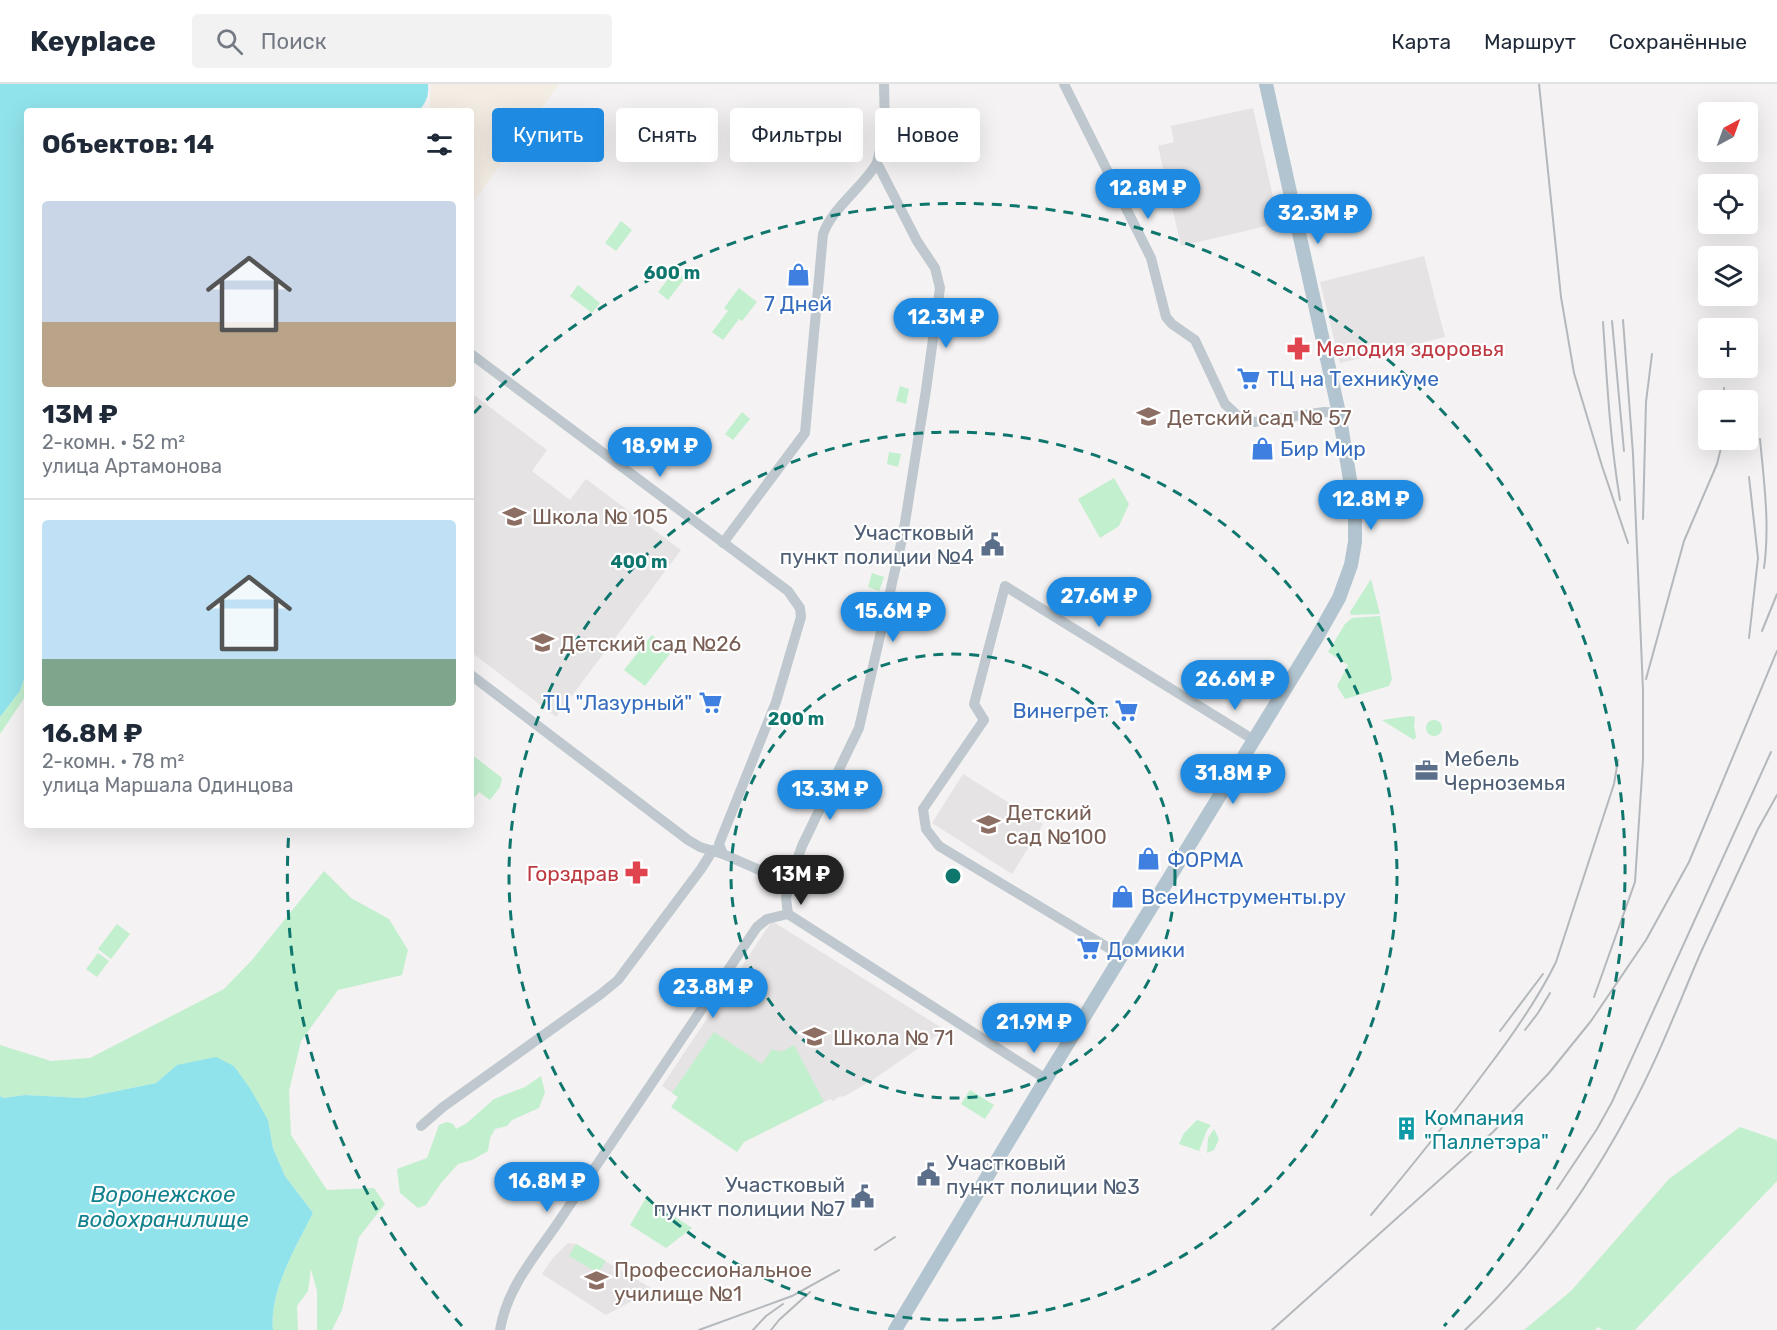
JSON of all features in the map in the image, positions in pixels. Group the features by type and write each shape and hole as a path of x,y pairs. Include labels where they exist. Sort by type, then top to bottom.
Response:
{"main road":[{"path":"895,1330 1327,620 1343,590 1351,565 1355,542 1355,510 1339,412 1266,84"}],"street":[{"path":"723,543 805,433 823,234 830,220 878,163 885,129 884,84"},
{"path":"1064,84 1152,258 1166,317 1195,340 1227,407 1240,418 1254,422 1323,412 1339,412"},
{"path":"788,914 786,898 789,883 802,846 859,728 903,535 940,288 935,268 917,241 878,163"},
{"path":"421,1126 443,1107 602,994 618,980 698,873 718,851 776,702 801,616 800,608 788,591 474,356"},
{"path":"1122,956 939,846 927,829 923,809 984,720 974,704 1005,586 1254,740"},
{"path":"474,677 688,840 789,883"},
{"path":"500,1330 506,1304 520,1276 757,927 767,919 788,914 1046,1079"}],"shaded area":[{"path":"1253,108 1279,223 1181,246 1158,146 1174,142 1171,126"},
{"path":"1424,256 1445,337 1340,363 1320,282"},
{"path":"474,395 547,450 532,471 570,500 586,479 681,550 556,717 474,654"},
{"name":"Детский сад №100","path":"963,774 1043,824 1012,874 932,823"},
{"name":"Школа № 71","path":"772,921 945,1030 845,1096 838,1097 834,1101 830,1099 744,1142 662,1086"},
{"name":"Профессиональное училище №1","path":"568,1243 576,1244 651,1288 606,1315 542,1274 552,1259"}],"green space":[{"path":"621,221 632,230 616,251 605,243"},
{"path":"675,270 685,278 668,300 658,292"},
{"path":"578,285 600,303 592,313 570,296"},
{"path":"739,288 757,302 742,321 739,319 723,340 712,332 728,311 724,308"},
{"path":"900,386 909,389 906,404 896,401"},
{"path":"742,412 750,419 733,440 725,434"},
{"path":"889,452 901,454 898,467 887,464"},
{"path":"1114,478 1129,504 1119,526 1100,538 1078,499"},
{"path":"872,573 884,577 879,591 868,587"},
{"path":"1371,579 1380,614 1351,615 1350,612"},
{"path":"1380,616 1392,679 1389,686 1345,699 1337,686 1348,665 1328,652 1345,624 1352,618"},
{"path":"652,635 672,651 645,686 624,670"},
{"path":"24,679 24,698 0,734 0,717 20,691"},
{"path":"1415,717 1416,737 1414,740 1382,720"},
{"path":"1431,720 1437,720 1442,728 1440,734 1431,736 1426,731 1426,725"},
{"path":"474,756 502,778 500,787 490,800 479,792 474,798"},
{"path":"324,871 351,898 389,919 408,950 402,975 338,990 301,1041 289,1091 291,1135 327,1190 374,1188 385,1204 359,1237 342,1310 332,1330 317,1330 317,1291 311,1269 308,1291 297,1306 298,1330 273,1330 275,1300 279,1285 313,1213 285,1176 273,1148 268,1120 234,1066 177,1065 156,1083 83,1098 25,1095 3,1098 0,1096 0,1045 51,1061 90,1058 224,989 252,960"},
{"path":"117,924 130,934 111,959 98,949"},
{"path":"98,953 109,961 97,977 86,969"},
{"path":"714,1032 762,1064 772,1049 781,1052 794,1045 824,1102 744,1142 737,1152 671,1107 678,1097 672,1093"},
{"path":"541,1076 545,1092 539,1108 512,1120 507,1126 495,1129 490,1138 488,1151 472,1160 458,1164 426,1205 418,1208 400,1193 397,1169 427,1158 439,1125 447,1122 453,1124 456,1129 467,1123 494,1099 525,1087"},
{"path":"970,1090 994,1105 985,1119 961,1104"},
{"path":"1197,1120 1211,1125 1199,1151 1179,1144 1184,1133"},
{"path":"1740,1127 1777,1140 1777,1181 1635,1330 1603,1330 1598,1327 1595,1330 1524,1330 1571,1291 1669,1179"},
{"path":"1214,1129 1219,1139 1214,1150 1207,1153 1208,1138"},
{"path":"646,1198 692,1228 666,1248 630,1225"},
{"path":"576,1244 606,1261 598,1273 569,1256"}],"sand":[{"path":"431,84 559,84 542,108 492,108 492,162 502,162 474,201 474,108 430,108"}],"water":[{"path":"0,84 428,84 426,99 422,108 24,108 24,679 20,691 0,717"},
{"name":"Воронежское водохранилище","path":"216,1057 234,1066 251,1090 268,1120 273,1148 285,1176 313,1213 279,1285 273,1315 273,1330 0,1330 0,1096 3,1098 25,1095 83,1098 156,1083 177,1065"}],"railway":[{"path":"1539,84 1561,297 1574,373 1628,543"},
{"path":"1594,997 1635,882 1643,760 1643,690 1633,454 1623,320"},
{"path":"1612,321 1624,451"},
{"path":"1603,322 1611,433 1620,500"},
{"path":"1643,519 1646,402 1652,354"},
{"path":"1760,439 1765,487 1766,552 1764,568"},
{"path":"1646,679 1684,541 1717,464 1720,450"},
{"path":"1749,477 1758,558 1749,638"},
{"path":"1762,631 1777,594"},
{"path":"1272,1330 1493,1132 1549,1073 1591,1021 1646,940 1689,862 1777,651"},
{"path":"1557,1189 1612,1102 1771,752"},
{"path":"1371,1215 1496,1057 1541,991 1556,962 1614,784 1618,760"},
{"path":"1465,1330 1490,1306 1535,1254 1596,1170 1650,1071 1701,952 1758,829 1777,795"},
{"path":"1500,1031 1543,974"},
{"path":"1525,1030 1550,993"},
{"path":"875,1250 895,1237"},
{"path":"699,1330 792,1296 839,1270"},
{"path":"771,1330 810,1292"},
{"path":"753,1330 766,1316 783,1304"}],"place":[{"name":"7 Дней","path":"798,275"},
{"name":"Мелодия здоровья","path":"1298,348"},
{"name":"ТЦ на Техникуме","path":"1249,378"},
{"name":"Детский сад № 57","path":"1149,417"},
{"name":"Бир Мир","path":"1262,448"},
{"name":"Школа № 105","path":"514,516"},
{"name":"Участковый пункт полиции №4","path":"992,544"},
{"name":"Детский сад №26","path":"542,643"},
{"name":"ТЦ \"Лазурный\"","path":"710,702"},
{"name":"Винегрет","path":"1126,710"},
{"name":"Мебель Черноземья","path":"1426,770"},
{"name":"Детский сад №100","path":"988,824"},
{"name":"ФОРМА","path":"1149,859"},
{"name":"Горздрав","path":"637,873"},
{"name":"ВсеИнструменты.ру","path":"1123,896"},
{"name":"Домики","path":"1089,949"},
{"name":"Школа № 71","path":"815,1037"},
{"name":"Компания \"Паллетэра\"","path":"1406,1129"},
{"name":"Участковый пункт полиции №3","path":"928,1174"},
{"name":"Участковый пункт полиции №7","path":"863,1196"},
{"name":"Профессиональное училище №1","path":"596,1281"}]}
